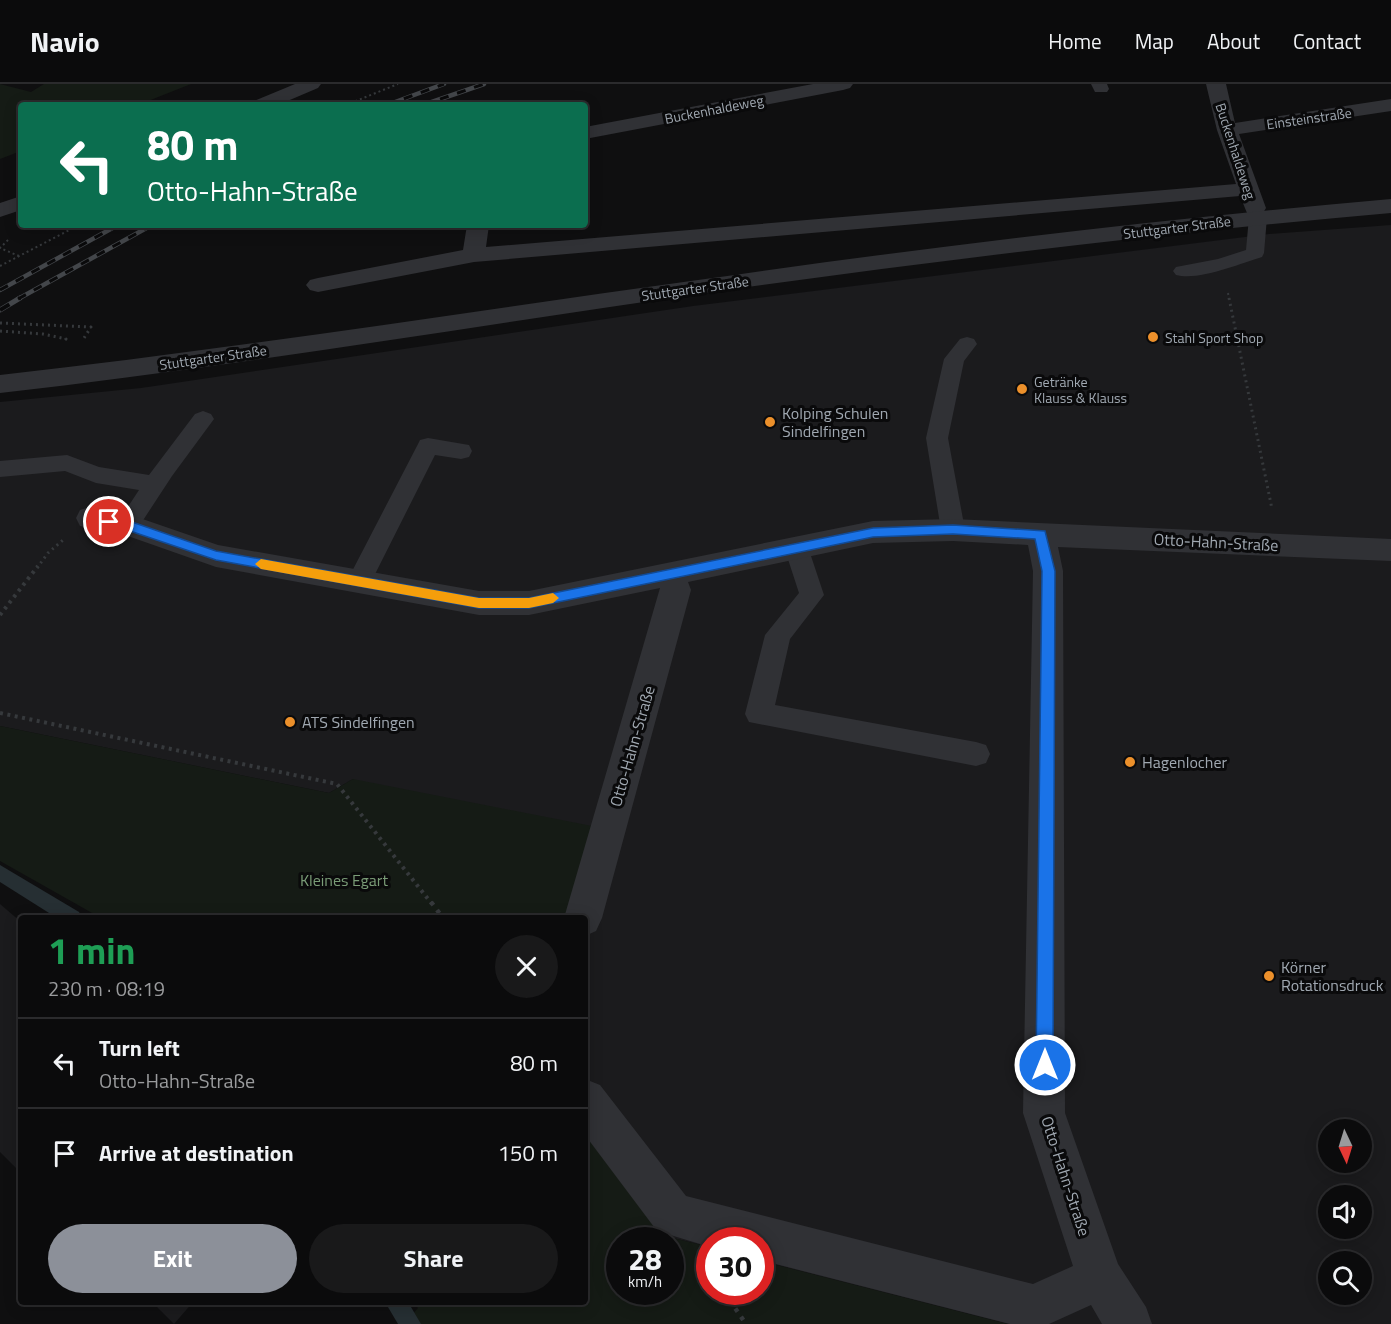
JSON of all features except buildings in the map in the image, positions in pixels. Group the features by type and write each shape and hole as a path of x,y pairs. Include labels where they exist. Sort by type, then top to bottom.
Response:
{"street":[{"path":"268,102 311,84"},
{"name":"Buckenhaldeweg","path":"588,132 843,84"},
{"name":"Buckenhaldeweg","path":"1216,84 1227,130 1258,217"},
{"name":"Einsteinstraße","path":"1227,130 1391,105"},
{"name":"Stuttgarter Straße","path":"318,285 474,255 1248,189"},
{"path":"0,210 18,204"},
{"name":"Stuttgarter Straße","path":"0,384 238,353 697,287 1258,217 1391,207"},
{"path":"474,255 478,228"},
{"name":"Otto-Hahn-Straße","path":"90,518 128,525 216,556 479,603 529,603 873,532 953,530 1391,550"},
{"name":"Otto-Hahn-Straße","path":"1041,535 1048,571 1044,1113 1100,1277 1130,1324"},
{"name":"Otto-Hahn-Straße","path":"584,915 676,590 670,574"},
{"path":"588,1104 674,1215 1034,1307 1100,1277"}],"lane":[{"path":"1183,271 1222,264 1255,253 1258,217"},
{"path":"953,530 937,438 954,359 967,344"},
{"path":"128,525 203,419"},
{"path":"359,581 429,446 461,451"},
{"path":"0,469 67,463 96,475 155,484"},
{"path":"796,547 812,595 778,634 759,714 976,753"}],"path":[{"path":"353,102 398,84"},
{"path":"0,266 73,228"},
{"path":"1222,264 1281,545"},
{"path":"0,323 90,327 85,338"},
{"path":"0,331 9,331"},
{"path":"0,615 48,553 90,518"},
{"path":"0,713 337,784 441,915"},
{"path":"733,1305 746,1324"}],"shaded area":[{"path":"1391,225 1391,1324 1008,1324 774,1264 774,1227 696,1227 696,1244 684,1241 684,1227 658,1227 588,1135 588,915 580,915 353,779 329,793 0,726 0,402 141,388 693,306 1269,234"},
{"path":"0,904 18,919 18,1170 0,1152"},
{"path":"155,1305 190,1305 174,1324"}],"green space":[{"path":"0,84 31,92 44,84 191,84 146,102 18,102 18,152 0,159"},
{"name":"Kleines Egart","path":"0,726 329,793 353,779 597,827 571,915 96,915 0,861"},
{"path":"588,1135 658,1227 606,1227 606,1305 684,1305 684,1241 696,1244 696,1305 774,1305 774,1264 1008,1324 404,1324 418,1308 416,1305 588,1305"}],"waterway":[{"path":"0,873 68,915"},
{"path":"398,1305 410,1324"}],"railway":[{"path":"395,102 444,84"},
{"path":"432,102 484,84"},
{"path":"0,290 113,228"},
{"path":"18,299 147,228"},
{"path":"0,310 20,298"}],"slow traffic":[{"path":"261,564 479,603 529,603 553,598"}],"place":[{"name":"Stahl Sport Shop","path":"1153,337"},
{"name":"Getränke Klauss & Klauss","path":"1022,389"},
{"name":"Kolping Schulen Sindelfingen","path":"770,422"},
{"name":"ATS Sindelfingen","path":"290,722"},
{"name":"Hagenlocher","path":"1130,762"},
{"name":"Körner Rotationsdruck","path":"1269,976"}],"route":[{"path":"109,522 128,525 216,556 479,603 529,603 873,532 953,530 1041,535 1048,571 1045,1065"}]}
